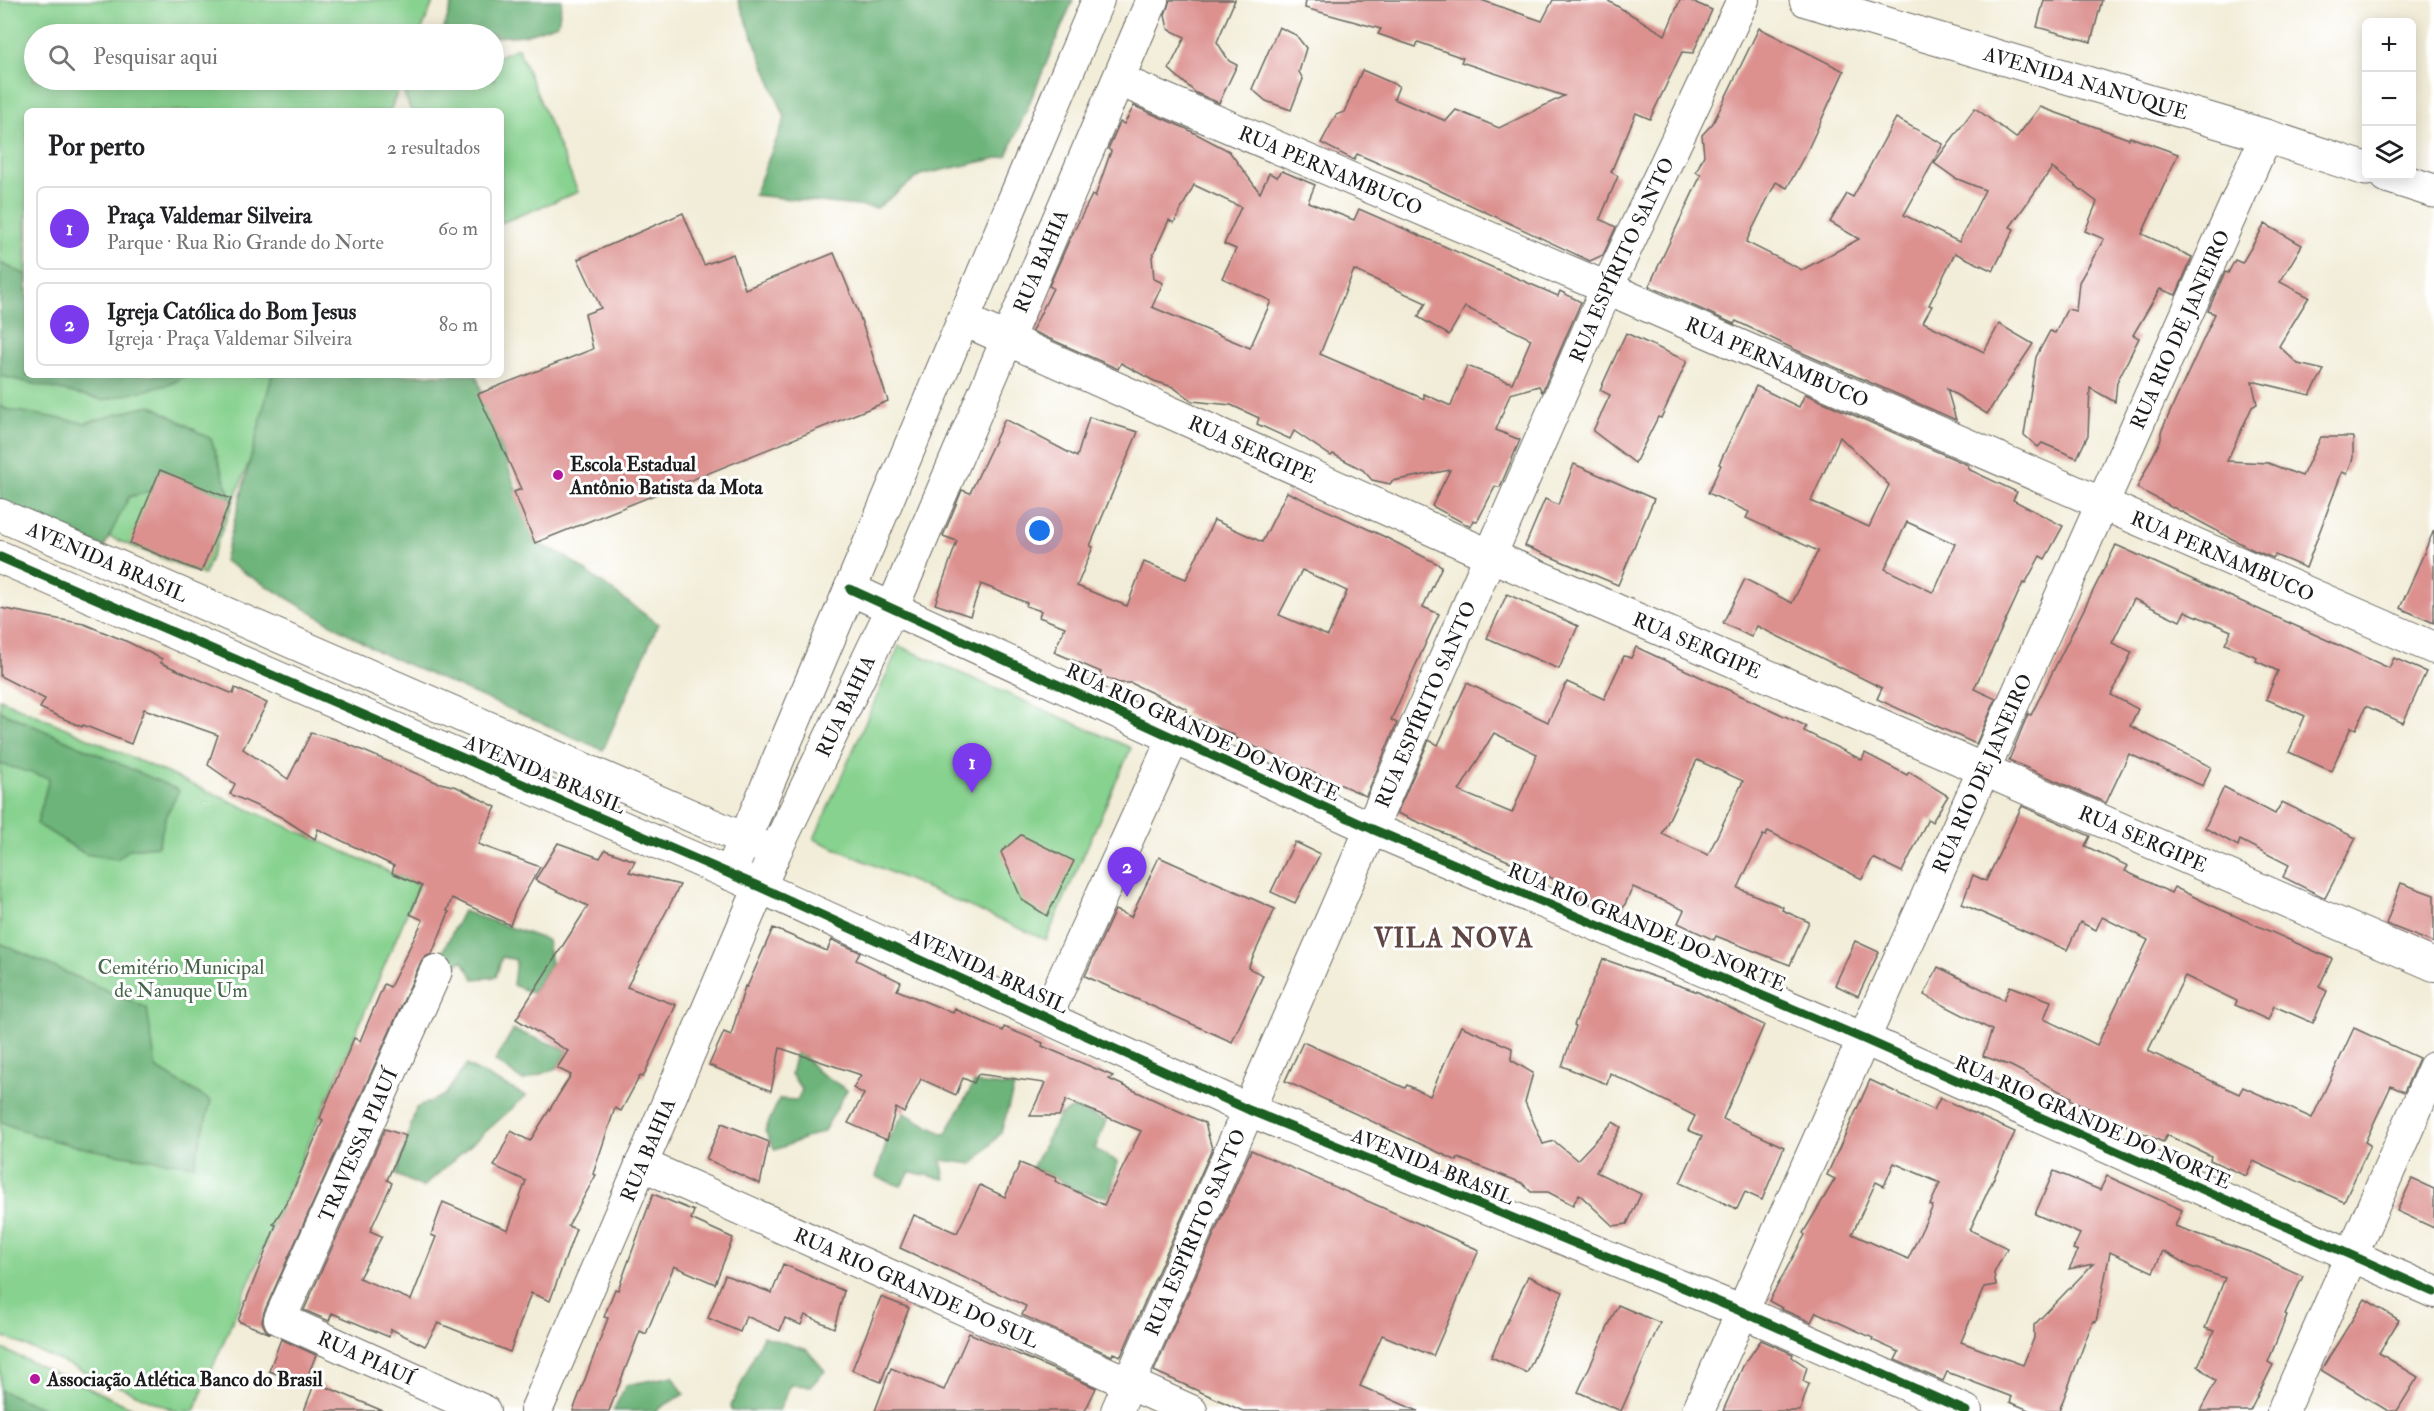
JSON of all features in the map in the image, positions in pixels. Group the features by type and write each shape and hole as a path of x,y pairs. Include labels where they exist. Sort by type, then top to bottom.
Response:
{"main road":[{"name":"AVENIDA NANUQUE","path":"1806,0 2266,135 2362,167"},
{"path":"2399,180 2434,191"}],"street":[{"name":"RUA BAHIA","path":"730,874 1098,0"},
{"name":"RUA BAHIA","path":"536,1411 775,852 892,609 1152,0"},
{"name":"RUA ESPÍRITO SANTO","path":"1123,1397 1607,288 1743,0"},
{"name":"RUA PERNAMBUCO","path":"1119,80 1607,288 2434,648"},
{"name":"RUA RIO DE JANEIRO","path":"1698,1411 2266,135"},
{"name":"RUA SERGIPE","path":"964,320 1489,555 2434,966"},
{"name":"AVENIDA BRASIL","path":"0,515 775,852"},
{"name":"AVENIDA BRASIL","path":"0,557 760,887 1249,1110 1743,1312 1966,1411"},
{"name":"RUA RIO GRANDE DO NORTE","path":"850,589 1372,830 1864,1039 2434,1292"},
{"path":"1046,1017 1174,737"},
{"name":"TRAVESSA PIAUÍ","path":"280,1319 436,971"},
{"path":"2283,1411 2434,1068"},
{"name":"RUA RIO GRANDE DO SUL","path":"641,1164 1123,1397 1191,1411"},
{"name":"RUA PIAUÍ","path":"280,1319 484,1411"}],"green space":[{"path":"0,0 434,0 424,24 24,24 24,90 398,90 391,108 24,108 24,378 283,378 204,575 0,493"},
{"path":"453,0 562,0 558,24 525,35 504,36 504,24 445,24"},
{"path":"738,0 1073,0 1007,156 920,175 877,208 754,195 785,118"},
{"path":"518,48 578,192 504,222 504,108 410,108 404,93 412,90 504,90 504,54"},
{"path":"0,263 24,274 24,378 182,378 168,385 103,400 0,376"},
{"path":"271,378 477,378 535,543 562,554 658,624 603,750 379,652 224,561"},
{"path":"151,405 211,439 231,499 152,491 129,497 104,547 0,503 0,406 85,423"},
{"path":"899,646 1131,748 1046,940 814,839"},
{"name":"Cemitério Municipal de Nanuque Um","path":"0,699 419,885 194,1411 175,1411 0,1335"},
{"path":"0,711 179,790 166,816 158,846 130,849 117,859 85,854 37,824 49,778 0,764"},
{"path":"463,911 547,940 551,963 532,993 513,985 516,960 502,957 496,977 474,979 462,960 445,977 436,965"},
{"path":"0,943 147,1008 156,1068 211,1101 194,1165 120,1155 70,1145 0,1121"},
{"path":"513,1030 568,1050 557,1068 523,1081 495,1061"},
{"path":"797,1048 817,1071 847,1090 824,1131 775,1150 765,1131 779,1099 797,1100 802,1090 791,1074"},
{"path":"466,1065 526,1096 423,1187 396,1175 416,1108 445,1095"},
{"path":"974,1083 1014,1087 1001,1133 973,1164 941,1160 945,1179 910,1172 901,1186 876,1177 887,1141 904,1113 945,1135"},
{"path":"1073,1108 1106,1121 1095,1149 1118,1162 1109,1197 1076,1191 1056,1178 1032,1168 1059,1116"},
{"path":"763,1336 807,1350 825,1371 811,1386 790,1385 779,1411 732,1411 731,1406"},
{"name":"Associação Atlética Banco do Brasil","path":"0,1348 139,1411 0,1411"},
{"path":"673,1376 684,1394 658,1411 613,1411 626,1385"},
{"path":"0,1390 49,1411 0,1411"}],"building":[{"path":"1170,0 1235,0 1217,42 1229,61 1237,65 1219,103 1196,93 1169,69 1185,37 1168,29 1165,15"},
{"path":"1306,0 1481,0 1542,21 1553,0 1607,0 1665,35 1680,0 1689,0 1712,10 1693,53 1682,52 1650,119 1636,113 1611,172 1618,176 1600,219 1616,227 1603,255 1590,261 1413,178 1357,154 1354,160 1321,143 1336,115 1344,112 1362,70 1399,86 1394,99 1446,121 1456,110 1499,128 1564,96 1461,62 1463,58 1418,42 1416,47 1378,34 1381,29 1305,8"},
{"path":"2044,0 2102,0 2091,42 2037,27"},
{"path":"1279,27 1296,35 1306,48 1299,72 1303,79 1291,110 1266,101 1252,89"},
{"path":"1759,28 1844,71 1787,188 1776,182 1746,242 1802,270 1859,239 1830,222 1847,194 1853,197 1896,118 1943,144 1904,215 1959,242 1985,190 1955,178 1934,163 1975,108 2016,138 2040,107 2178,154 2142,234 2192,257 2176,295 2160,289 2133,335 2139,338 2117,382 2115,402 2090,388 2088,435 2077,458 2042,443 2038,447 2024,435 2036,357 2050,331 2055,333 2067,309 2076,311 2079,282 2104,239 2085,231 2097,202 2052,168 2010,227 2014,229 1993,271 1955,253 1923,322 1984,352 1999,324 2033,344 1987,414 1947,389 1956,420 1798,351 1736,321 1734,324 1649,286 1701,175 1696,172 1704,155 1702,135 1713,123"},
{"path":"1134,106 1187,129 1229,151 1260,193 1269,173 1277,177 1282,171 1315,185 1308,202 1354,220 1359,209 1558,296 1560,291 1581,302 1542,392 1539,386 1510,394 1496,430 1520,440 1500,487 1495,487 1477,522 1474,520 1471,527 1432,506 1450,470 1392,481 1390,484 1372,480 1363,470 1333,454 1331,456 1294,431 1290,439 1257,424 1259,418 1231,405 1192,401 1173,387 1154,381 1121,363 1118,369 1032,331 1053,288 1049,286 1068,243 1092,195 1095,197 1111,151 1108,149 1120,122 1124,124","holes":["1194,185 1241,207 1224,244 1236,249 1222,278 1271,301 1250,348 1152,307 1163,283 1154,279 1152,257 1169,220 1174,223","1354,270 1426,303 1418,317 1449,335 1465,307 1531,339 1512,383 1467,366 1451,406 1424,394 1424,399 1320,354"]},
{"path":"683,213 704,265 733,254 745,289 834,253 859,314 888,401 535,543 514,492 521,489 478,394 593,349 585,314 601,308 578,259"},
{"path":"2265,224 2302,245 2280,282 2309,297 2279,346 2298,364 2324,370 2310,395 2252,381 2257,404 2252,407 2227,461 2268,463 2302,476 2321,437 2353,437 2353,458 2347,474 2342,472 2306,568 2275,555 2273,558 2251,549 2137,488 2161,439 2161,432 2215,314 2208,311 2225,272 2228,273 2235,260 2242,263"},
{"path":"1626,333 1687,361 1661,418 1658,417 1635,463 1593,431 1610,395 1600,390"},
{"path":"1756,386 1799,407 1805,394 1968,465 1970,470 2017,492 2013,500 2063,526 2045,559 2040,556 2025,584 2023,583 1974,689 1996,699 1976,744 1877,699 1882,688 1757,626 1751,637 1723,623 1745,579 1792,603 1818,551 1746,518 1749,512 1708,493 1721,465 1719,464","holes":["1840,437 1889,485 1869,527 1811,501","1907,522 1955,544 1935,590 1932,592 1885,569"]},
{"path":"1089,417 1138,432 1090,546 1093,547 1077,586 1127,606 1144,562 1186,579 1214,520 1262,542 1287,492 1442,566 1423,607 1439,614 1391,720 1397,723 1366,796 1185,714 1187,709 1131,683 1119,683 1099,675 1101,672 1054,652 1065,627 1039,617 1041,611 1026,606 1027,603 981,584 970,616 935,604 957,541 943,536 962,490 970,493 1005,419 1077,457","holes":["1302,570 1347,591 1328,636 1279,615"]},
{"path":"1574,464 1654,499 1618,585 1525,546 1545,499 1558,505"},
{"path":"160,470 231,499 201,572 130,543"},
{"path":"2434,530 2434,623 2400,608"},
{"path":"2116,545 2389,668 2394,658 2426,672 2403,723 2366,706 2356,729 2351,727 2331,771 2289,752 2305,716 2266,699 2278,671 2256,661 2257,657 2225,644 2231,631 2185,611 2180,621 2134,599 2112,643 2132,652 2111,695 2138,709 2130,726 2211,767 2203,786 2129,754 2106,803 2009,760 2028,714 2031,715"},
{"path":"1507,594 1578,626 1559,669 1487,638"},
{"path":"0,608 84,624 162,659 161,663 233,694 235,688 267,703 243,749 288,779 311,733 336,739 436,782 457,787 496,807 478,844 540,867 516,909 510,925 452,898 447,911 449,912 432,954 425,957 420,964 264,1312 262,1321 265,1329 271,1334 238,1321 276,1225 273,1224 290,1197 323,1120 320,1118 354,1038 360,1041 384,984 390,987 423,920 410,914 422,886 392,873 394,866 318,829 315,839 281,817 230,794 235,784 208,765 218,735 144,709 131,744 83,725 82,727 40,708 45,699 0,676"},
{"path":"1636,647 1806,726 1804,731 1862,760 1865,753 1907,775 1909,772 1948,796 1932,822 1928,819 1902,872 1873,858 1862,879 1768,831 1766,836 1763,835 1738,888 1783,907 1782,910 1809,922 1790,965 1716,936 1714,940 1678,923 1684,910 1633,887 1620,915 1578,897 1579,893 1522,862 1520,866 1397,813 1429,740 1438,745 1467,683 1548,722 1567,682 1604,699 1624,656 1631,658","holes":["1494,733 1537,754 1512,813 1459,791","1697,760 1743,781 1708,855 1662,834"]},
{"path":"2224,787 2275,814 2282,802 2356,838 2325,898 2283,877 2289,865 2240,840 2238,846 2205,828"},
{"path":"2022,806 2090,836 2085,846 2128,866 2125,871 2171,893 2174,887 2332,959 2319,987 2327,991 2313,1023 2274,1006 2268,1020 2235,1005 2237,1001 2185,976 2148,1051 2239,1094 2243,1087 2312,1118 2354,1028 2419,1058 2404,1092 2391,1086 2365,1142 2370,1145 2344,1202 2253,1161 2246,1176 2210,1160 2211,1156 2167,1135 2163,1142 2070,1100 2071,1097 2011,1066 1983,1056 1992,1030 1924,995 1938,967 2004,1000 2010,986 2051,1001 2044,1019 2097,1045 2148,940 2102,917 2096,930 2080,922 2067,950 1962,904 1973,875 1986,881"},
{"path":"1021,835 1074,861 1047,916 1022,900 1001,852"},
{"path":"1295,842 1320,854 1295,903 1271,892"},
{"path":"558,843 600,858 605,850 635,861 629,872 680,885 627,987 676,1005 643,1077 640,1076 621,1111 615,1108 593,1174 596,1175 568,1226 576,1229 550,1301 531,1293 510,1352 438,1323 425,1346 391,1329 389,1337 332,1313 329,1321 304,1310 385,1129 406,1136 387,1180 392,1183 370,1231 382,1236 359,1278 411,1300 436,1237 431,1235 443,1202 508,1230 526,1181 494,1166 511,1131 530,1141 571,1075 557,1068 568,1051 516,1019 588,906 535,880"},
{"path":"1159,857 1275,909 1248,968 1263,975 1232,1042 1085,976 1115,910 1131,917"},
{"path":"2401,883 2434,895 2434,943 2386,924"},
{"path":"773,928 827,951 832,940 860,952 856,960 901,982 897,990 953,1013 955,1009 1003,1031 1004,1027 1043,1043 1042,1046 1113,1076 1109,1079 1205,1123 1212,1149 1121,1356 1113,1353 1112,1356 1022,1315 1026,1306 900,1248 914,1215 957,1233 980,1185 1005,1197 1020,1163 1056,1178 1055,1181 1104,1205 1141,1131 1066,1100 1059,1116 1030,1116 1045,1083 978,1074 974,1083 963,1078 956,1095 921,1079 904,1113 896,1108 887,1140 848,1123 864,1094 853,1088 861,1075 780,1048 771,1091 709,1065 724,1032 731,1035 745,986 747,987"},
{"path":"1855,941 1879,952 1858,996 1835,985"},
{"path":"1603,959 1698,992 1764,1025 1723,1119 1784,1147 1762,1200 1745,1192 1737,1209 1680,1183 1702,1136 1688,1130 1695,1116 1610,1073 1607,1084 1562,1066 1576,1026 1574,1025"},
{"path":"1461,1026 1512,1048 1511,1060 1533,1073 1525,1102 1543,1144 1554,1141 1577,1160 1613,1122 1621,1127 1596,1172 1641,1194 1627,1224 1613,1226 1579,1194 1573,1205 1548,1192 1531,1192 1522,1183 1458,1158 1457,1161 1285,1081 1303,1042 1405,1088 1407,1085 1430,1096"},
{"path":"1870,1080 1934,1110 1940,1098 2015,1132 1970,1230 2007,1248 1994,1273 1996,1285 1984,1287 1961,1342 2023,1365 2034,1338 2034,1325 2093,1264 2069,1269 2078,1251 2073,1249 2080,1234 2035,1214 2054,1171 2100,1190 2107,1176 2182,1210 2175,1226 2255,1254 2303,1276 2285,1314 2287,1315 2268,1362 2273,1365 2250,1411 2200,1411 2216,1381 2198,1366 2214,1331 2205,1328 2225,1278 2191,1267 2163,1251 2153,1272 2110,1252 2096,1322 2093,1321 2059,1411 2031,1411 2010,1402 2012,1397 1947,1372 1943,1381 1895,1360 1899,1352 1816,1312 1811,1322 1769,1301 1805,1235 1803,1233 1835,1179 1827,1175","holes":["1894,1163 1940,1183 1930,1205 1933,1206 1908,1259 1852,1234 1876,1182 1884,1186"]},
{"path":"722,1123 769,1142 760,1184 706,1159"},
{"path":"1251,1150 1479,1250 1433,1356 1382,1335 1360,1386 1418,1411 1243,1411 1154,1371"},
{"path":"2412,1179 2434,1189 2434,1228 2397,1211"},
{"path":"653,1194 694,1211 691,1219 733,1238 715,1284 674,1266 646,1334 640,1331 609,1411 573,1411 608,1318 604,1317 615,1289 618,1290"},
{"path":"783,1264 844,1291 834,1328 805,1315 801,1325 785,1318 780,1331 746,1316 740,1332 708,1318 725,1275 772,1293"},
{"path":"1528,1276 1563,1292 1527,1373 1491,1357"},
{"path":"881,1297 909,1308 881,1382 852,1370"},
{"path":"2365,1299 2399,1320 2379,1353 2418,1377 2397,1411 2388,1411 2321,1370"},
{"path":"1618,1305 1660,1323 1621,1411 1578,1392"},
{"path":"969,1333 1096,1388 1085,1411 875,1411 891,1368 944,1390"},
{"path":"281,1339 316,1355 304,1385 269,1371"},
{"path":"1761,1340 1793,1354 1792,1357 1807,1367 1803,1381 1809,1384 1800,1411 1723,1411 1743,1366"},
{"path":"315,1382 383,1411 304,1411"}],"cycle path":[{"path":"0,557 760,887 1249,1110 1743,1312 1966,1411"},
{"path":"850,589 1372,829 1864,1039 2434,1292"}],"place":[{"name":"Escola Estadual Antônio Batista da Mota","path":"558,475"},
{"name":"Praça Valdemar Silveira","path":"972,793"},
{"name":"Igreja Católica do Bom Jesus","path":"1127,897"},
{"name":"Associação Atlética Banco do Brasil","path":"35,1379"}],"district":[{"name":"VILA NOVA","path":"1454,938"}]}
